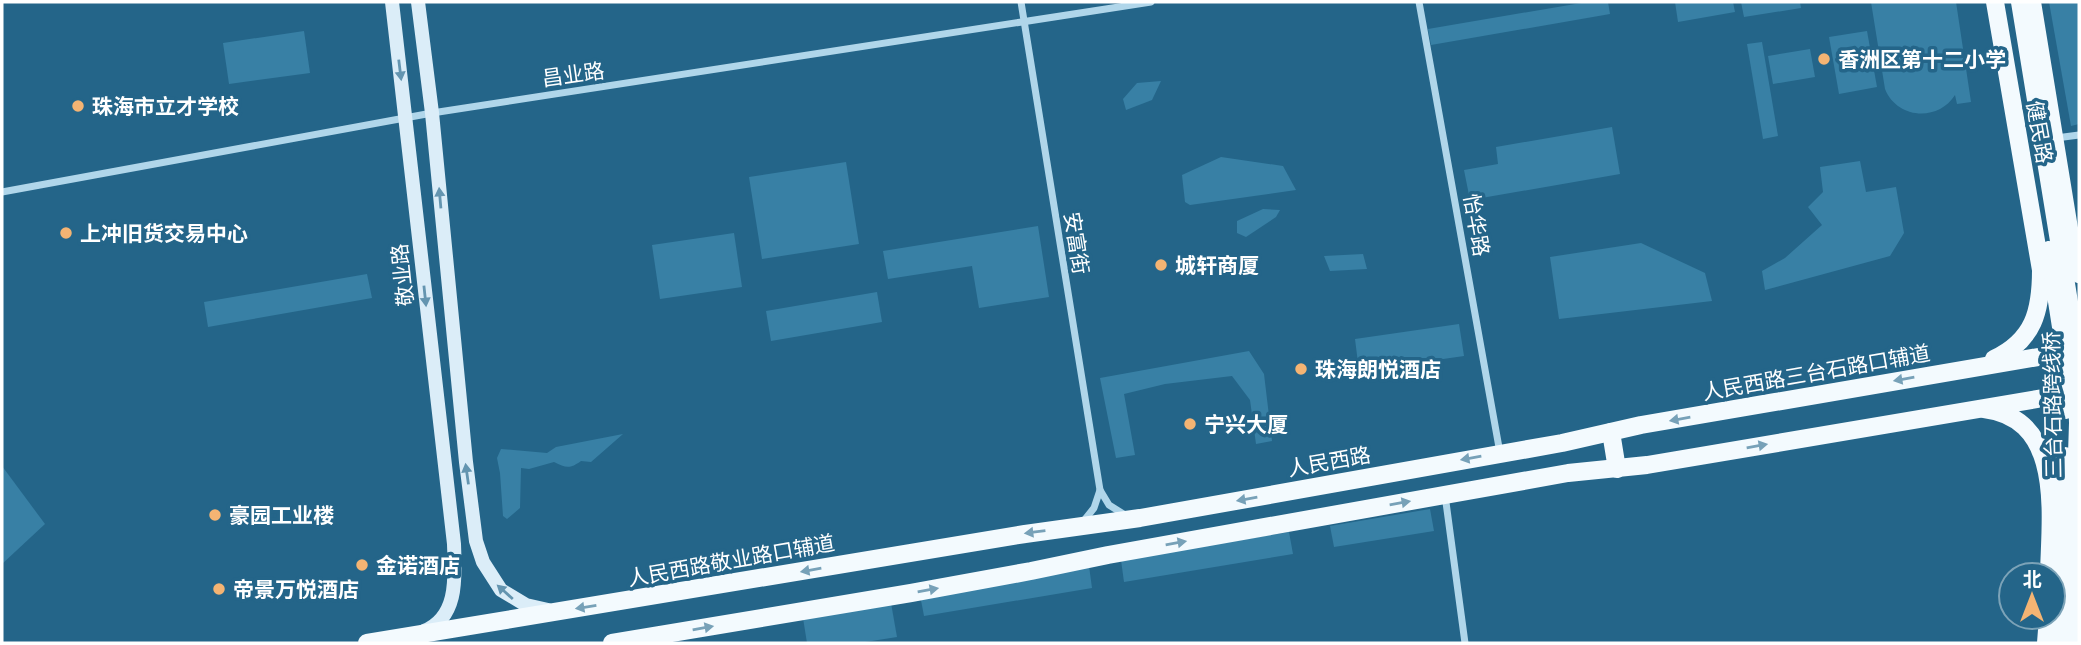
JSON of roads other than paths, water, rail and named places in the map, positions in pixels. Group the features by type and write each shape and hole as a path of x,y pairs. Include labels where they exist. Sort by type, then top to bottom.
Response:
{"main road":[{"name":"敬业路","path":"392,2 454,544 453,596 447,611 440,621 430,628 412,635"},
{"path":"418,2 476,541 483,562 501,590 526,606 560,612"},
{"name":"健民路","path":"1971,368 2007,353 2025,336 2033,325 2039,302 2041,270 1995,2"},
{"name":"三台石路跨线桥","path":"2009,2 2066,366 2058,643"},
{"name":"三台石路跨线桥","path":"2020,2 2076,345 2078,423 2071,643"},
{"name":"健民路","path":"2032,2 2077,269"},
{"name":"人民西路三台石路口辅道","path":"1562,443 1611,432 2079,350"},
{"path":"612,643 938,588 1568,473 1617,468 2079,392"},
{"path":"1977,408 1993,410 2007,416 2034,439 2046,464 2051,485 2049,561"},
{"path":"1611,432 1617,468"},
{"name":"人民西路","path":"1103,524 1562,443"},
{"name":"人民西路敬业路口辅道","path":"367,643 1025,534 1103,524"}],"street":[{"name":"安富街","path":"1021,2 1100,490"},
{"name":"昌业路","path":"2,192 432,113 1152,2"},
{"name":"怡华路","path":"1419,2 1500,453"},
{"path":"2056,139 2079,135"},
{"path":"1100,490 1115,510 1123,515 1140,518"},
{"path":"1077,527 1088,517 1100,490"},
{"path":"1445,495 1465,643"}],"place":[{"name":"香洲区第十二小学","path":"1824,59"},
{"name":"珠海市立才学校","path":"78,106"},
{"name":"上冲旧货交易中心","path":"66,233"},
{"name":"城轩商厦","path":"1161,265"},
{"name":"珠海朗悦酒店","path":"1301,369"},
{"name":"宁兴大厦","path":"1190,424"},
{"name":"豪园工业楼","path":"215,515"},
{"name":"金诺酒店","path":"362,565"},
{"name":"帝景万悦酒店","path":"219,589"}]}
